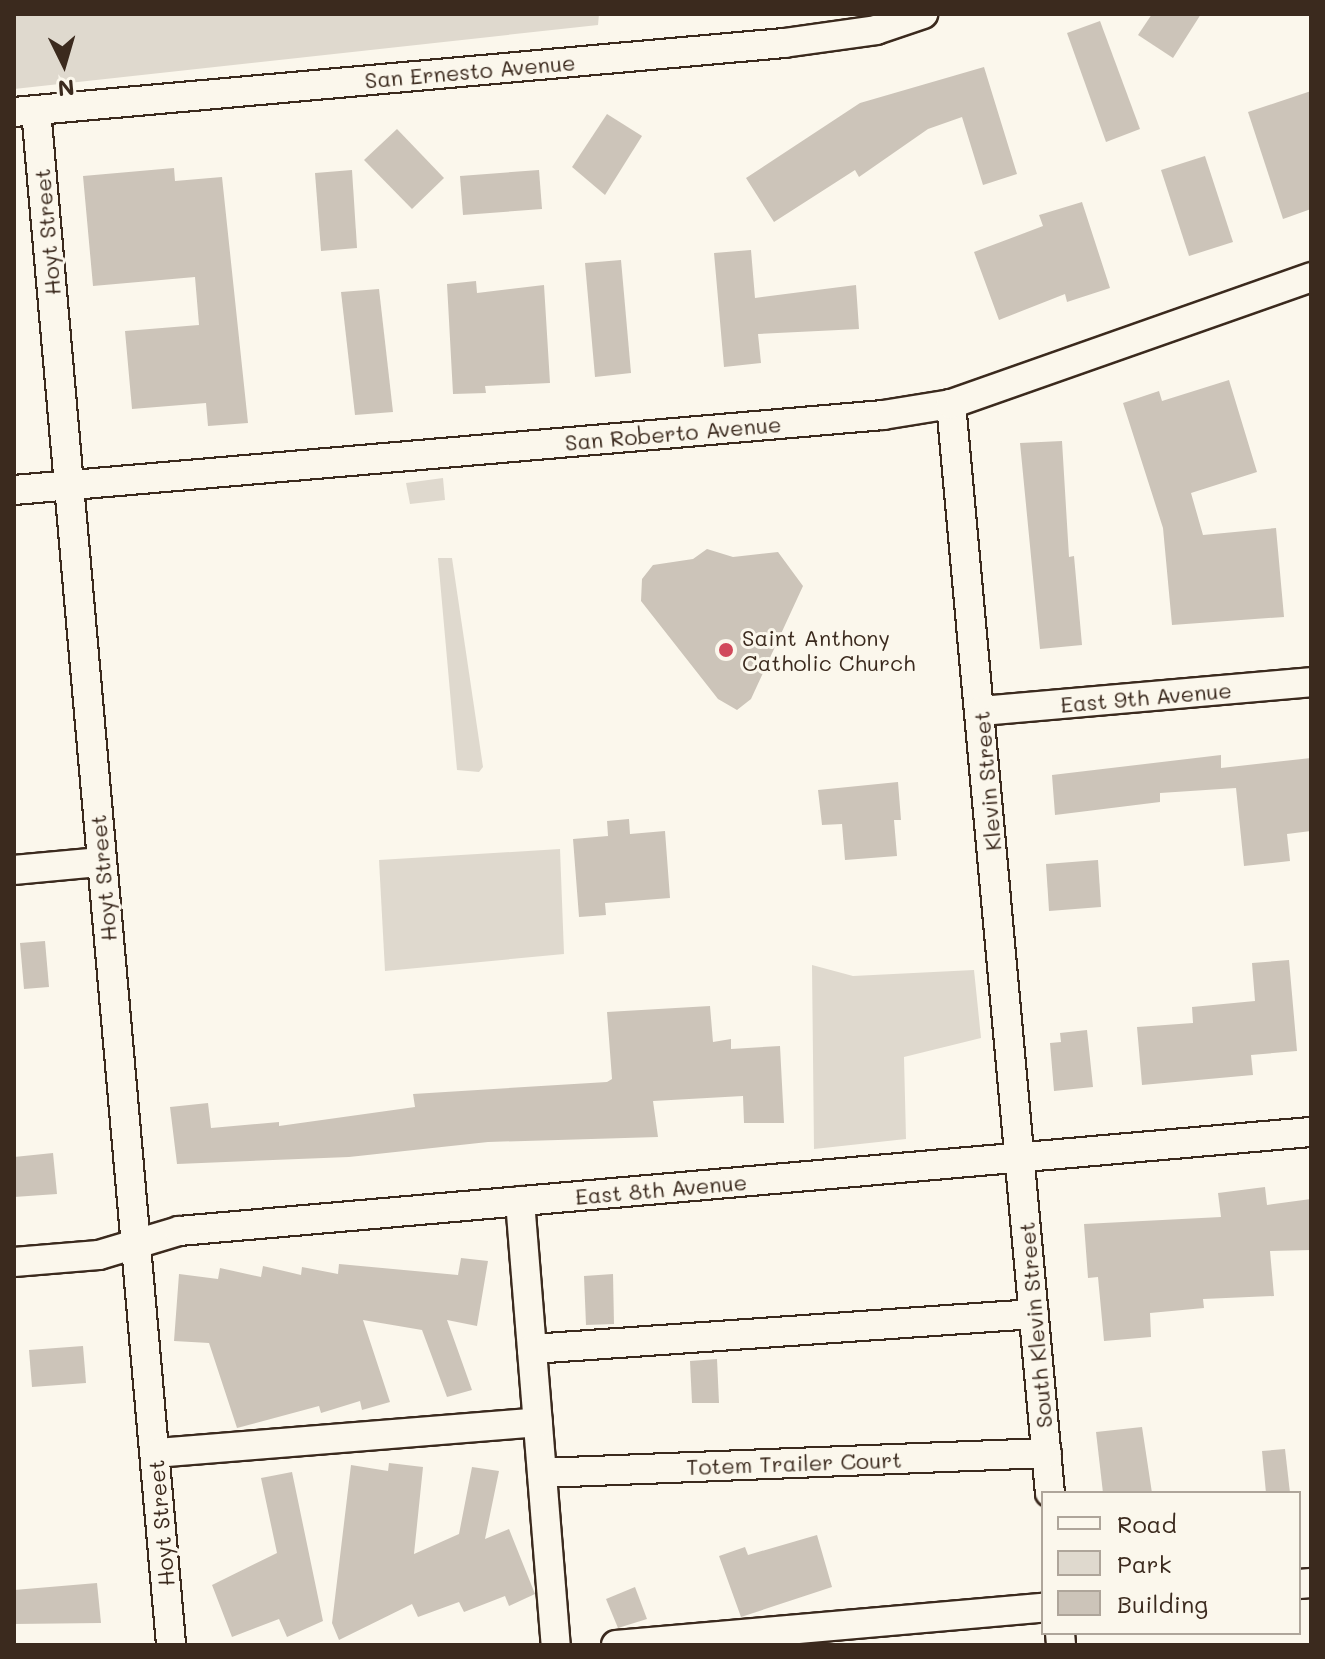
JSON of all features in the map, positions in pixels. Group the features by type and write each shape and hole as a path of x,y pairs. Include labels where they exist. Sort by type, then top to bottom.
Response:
{"street":[{"name":"San Ernesto Avenue","path":"25,111 784,43 876,30 923,14"},
{"name":"Hoyt Street","path":"25,111 69,485 171,1645"},
{"name":"San Roberto Avenue","path":"14,490 883,415 951,404 1311,277"},
{"name":"Klevin Street","path":"951,404 1019,1158"},
{"name":"East 9th Avenue","path":"981,711 1311,682"},
{"path":"14,870 101,862"},
{"name":"East 8th Avenue","path":"14,1262 99,1255 179,1231 1311,1132"},
{"name":"South Klevin Street","path":"1019,1158 1050,1491"},
{"path":"520,1201 556,1645"},
{"path":"532,1349 1034,1314"},
{"path":"156,1453 538,1422"},
{"name":"Totem Trailer Court","path":"542,1473 1047,1453"},
{"path":"616,1645 1041,1608"}],"green space":[{"path":"14,14 599,14 598,25 14,89"},
{"path":"443,478 445,500 410,504 406,483"},
{"path":"438,558 452,558 483,767 479,772 457,770"},
{"path":"560,849 564,954 385,971 379,860"},
{"path":"812,965 853,976 974,970 981,1038 904,1057 906,1139 814,1149"}],"building":[{"path":"1152,14 1201,14 1173,58 1138,35"},
{"path":"1100,21 1140,129 1106,142 1067,33"},
{"path":"984,67 1017,174 983,185 962,117 928,129 859,177 855,170 774,222 746,178 860,103"},
{"path":"1311,91 1311,209 1283,219 1248,112"},
{"path":"607,114 642,136 605,195 572,167"},
{"path":"397,129 444,178 412,209 364,160"},
{"path":"1205,156 1233,242 1189,256 1161,170"},
{"path":"174,168 175,181 222,177 248,423 208,426 206,403 132,409 125,331 199,325 195,277 93,286 83,176"},
{"path":"352,170 357,248 321,251 315,173"},
{"path":"539,170 542,209 463,215 460,176"},
{"path":"1082,202 1110,288 1067,302 1065,294 999,320 974,252 1043,226 1039,215"},
{"path":"751,250 755,298 856,285 859,329 758,334 761,363 724,367 714,253"},
{"path":"621,260 631,373 595,377 585,263"},
{"path":"476,281 477,293 544,285 550,383 485,386 486,393 453,394 447,284"},
{"path":"379,289 393,412 355,415 341,292"},
{"path":"1229,380 1257,472 1191,493 1203,535 1276,528 1284,617 1172,625 1163,528 1123,403 1159,391 1162,401"},
{"path":"1062,441 1069,557 1074,556 1082,645 1040,649 1020,443"},
{"name":"Saint Anthony Catholic Church","path":"707,549 733,557 778,552 803,586 751,699 737,710 718,699 641,601 642,579 653,565 693,559"},
{"path":"1221,755 1221,768 1311,758 1311,831 1287,834 1290,861 1244,866 1236,788 1160,793 1160,802 1055,815 1052,775"},
{"path":"898,782 901,820 894,820 897,856 845,860 842,824 822,825 818,790"},
{"path":"629,819 630,834 665,831 670,898 605,903 606,915 579,917 573,839 608,836 607,821"},
{"path":"1098,860 1101,907 1049,911 1046,864"},
{"path":"45,941 49,987 24,989 20,943"},
{"path":"1289,960 1297,1051 1251,1055 1253,1075 1142,1085 1137,1027 1193,1023 1192,1007 1255,1001 1252,963"},
{"path":"710,1006 713,1042 731,1039 731,1049 780,1046 784,1123 744,1123 743,1096 653,1101 658,1137 488,1142 349,1157 177,1164 170,1107 208,1103 211,1128 279,1122 279,1126 415,1107 413,1094 607,1082 612,1079 607,1012"},
{"path":"1087,1030 1093,1087 1054,1091 1050,1043 1061,1042 1060,1033"},
{"path":"53,1153 57,1194 14,1197 14,1157"},
{"path":"1265,1187 1267,1205 1311,1199 1311,1250 1270,1251 1274,1296 1203,1299 1204,1308 1150,1313 1151,1337 1104,1341 1098,1277 1088,1278 1084,1224 1221,1217 1218,1193"},
{"path":"461,1258 488,1261 477,1326 447,1320 472,1390 447,1397 422,1330 363,1320 390,1402 362,1410 360,1401 321,1413 319,1406 237,1428 209,1343 174,1341 179,1274 218,1279 220,1268 261,1277 263,1266 301,1275 302,1267 338,1274 339,1264 458,1275"},
{"path":"613,1274 614,1324 586,1325 584,1276"},
{"path":"83,1346 86,1383 32,1387 29,1350"},
{"path":"717,1359 719,1403 692,1403 690,1361"},
{"path":"1142,1427 1152,1491 1103,1491 1096,1432"},
{"path":"1285,1449 1290,1491 1266,1491 1262,1451"},
{"path":"389,1463 423,1467 414,1554 459,1534 472,1467 499,1471 485,1539 509,1529 535,1594 509,1606 505,1596 464,1612 459,1602 418,1617 412,1604 339,1640 332,1623 351,1465 388,1471"},
{"path":"292,1472 323,1621 287,1637 279,1619 232,1637 212,1585 277,1553 261,1478"},
{"path":"817,1535 832,1587 741,1617 719,1556 745,1547 748,1555"},
{"path":"97,1583 101,1623 14,1624 14,1590"},
{"path":"635,1587 647,1619 618,1628 606,1599"}],"place":[{"name":"Saint Anthony Catholic Church","path":"726,650"}]}
